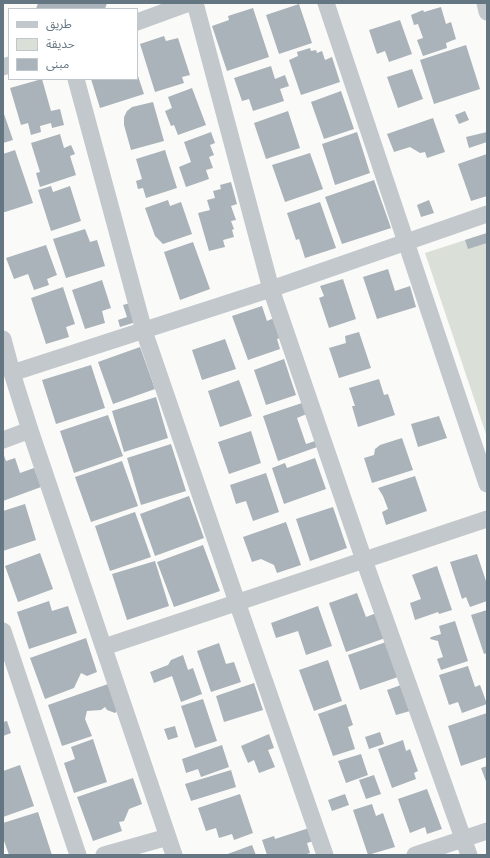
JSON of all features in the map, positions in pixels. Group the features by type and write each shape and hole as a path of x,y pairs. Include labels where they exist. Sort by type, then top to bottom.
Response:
{"street":[{"path":"138,22 189,3"},
{"path":"195,3 271,289 364,560 469,855"},
{"path":"326,3 487,484"},
{"path":"485,3 487,12"},
{"path":"76,80 144,331 236,602 325,855"},
{"path":"12,373 271,289 487,214"},
{"path":"3,339 30,430 174,855"},
{"path":"3,440 30,430"},
{"path":"104,647 487,519"},
{"path":"3,631 78,855"},
{"path":"415,855 487,830"},
{"path":"104,855 168,837"}],"green space":[{"path":"487,233 487,437 425,253"}],"building":[{"path":"38,3 107,3 105,8 36,8"},
{"path":"299,4 312,43 279,54 266,15"},
{"path":"441,7 446,24 451,22 456,39 446,43 447,48 423,56 417,40 423,38 418,24 414,25 411,15 423,10 424,12"},
{"path":"253,8 269,57 227,71 212,26 229,20 228,16"},
{"path":"400,20 412,54 389,62 385,51 377,54 369,30"},
{"path":"164,36 166,41 178,38 190,75 182,77 184,83 155,92 140,44"},
{"path":"466,45 480,89 434,104 420,60"},
{"path":"310,48 311,51 316,50 317,53 322,51 325,60 332,57 340,82 301,95 289,60 298,56 297,52"},
{"path":"271,66 275,79 285,75 289,86 280,89 284,101 253,111 249,99 242,101 234,78"},
{"path":"412,69 423,99 398,108 387,77"},
{"path":"138,76 144,94 100,108 91,80 138,80"},
{"path":"42,80 51,111 60,109 64,125 52,128 51,123 40,126 41,132 31,135 28,123 21,125 10,88"},
{"path":"192,88 206,125 178,135 174,125 171,126 165,111 172,108 168,97"},
{"path":"341,91 354,129 324,139 311,102"},
{"path":"153,102 164,141 131,150 124,125 124,117 127,111 132,107"},
{"path":"3,111 13,140 3,143"},
{"path":"288,111 300,148 266,159 254,123"},
{"path":"465,111 469,120 459,124 455,115"},
{"path":"433,118 445,152 427,158 425,152 420,153 410,147 394,152 387,134"},
{"path":"211,132 215,143 210,145 214,155 209,157 213,168 206,170 209,179 186,187 179,167 191,162 184,142"},
{"path":"357,132 370,173 335,185 322,144"},
{"path":"487,132 487,142 469,148 466,137"},
{"path":"60,134 64,148 71,145 75,154 70,156 76,175 40,187 36,173 40,172 31,143"},
{"path":"15,150 33,203 3,212 3,154"},
{"path":"165,150 177,188 146,198 143,188 138,189 136,181 142,179 136,159"},
{"path":"310,153 323,189 285,202 272,165"},
{"path":"487,154 487,196 471,201 458,164"},
{"path":"374,180 391,228 342,244 325,197"},
{"path":"231,182 237,204 231,206 236,220 231,221 234,229 232,230 234,237 223,240 225,247 209,251 198,213 210,210 207,200 215,198 213,191 221,189 220,185"},
{"path":"51,186 53,192 70,186 81,221 51,231 38,190"},
{"path":"168,200 170,206 181,202 192,234 163,244 155,236 145,208"},
{"path":"429,200 434,213 421,217 417,205"},
{"path":"320,202 336,248 305,258 299,239 296,240 287,213"},
{"path":"85,229 90,242 97,240 105,266 66,278 53,239"},
{"path":"487,233 487,243 468,249 465,240"},
{"path":"193,242 210,289 180,300 164,252"},
{"path":"46,245 57,275 47,279 49,285 34,290 28,274 14,279 6,258"},
{"path":"388,269 395,291 410,286 416,307 377,319 363,277"},
{"path":"343,279 356,319 329,328 319,298 324,296 320,286"},
{"path":"102,280 111,308 102,311 105,323 85,329 72,290"},
{"path":"63,287 75,324 66,327 69,337 46,344 31,298"},
{"path":"130,303 136,322 120,327 118,320 127,317 123,305"},
{"path":"262,306 267,321 274,318 284,337 277,339 280,349 248,360 232,316"},
{"path":"359,332 371,368 339,378 329,348 346,343 345,336"},
{"path":"225,339 236,369 202,380 192,350"},
{"path":"140,347 155,389 113,404 98,362"},
{"path":"284,359 296,395 266,405 254,370"},
{"path":"91,365 105,408 56,424 42,380"},
{"path":"379,379 384,395 388,394 395,415 358,427 352,406 355,406 349,388"},
{"path":"239,380 252,416 220,427 208,391"},
{"path":"156,397 168,438 124,452 112,411"},
{"path":"305,402 309,413 297,418 306,444 315,441 317,447 278,461 263,416"},
{"path":"108,415 123,456 74,473 60,431"},
{"path":"439,416 447,438 418,447 411,424"},
{"path":"251,431 261,463 229,474 218,442"},
{"path":"402,438 413,470 372,483 364,458 374,455 375,449 380,445"},
{"path":"171,444 186,491 141,505 127,458"},
{"path":"3,453 6,461 15,458 20,473 34,468 41,487 3,501"},
{"path":"315,458 326,489 284,504 272,468 285,463 287,468"},
{"path":"122,461 138,506 91,522 75,477"},
{"path":"266,473 279,512 253,521 246,501 236,504 230,485"},
{"path":"415,476 427,511 386,525 382,512 388,509 378,488"},
{"path":"189,496 204,538 155,556 140,514"},
{"path":"25,504 36,540 3,551 3,511"},
{"path":"333,507 347,548 310,561 296,519"},
{"path":"135,512 151,557 110,571 95,526"},
{"path":"286,522 301,565 277,573 274,565 261,559 252,562 243,537"},
{"path":"203,545 220,591 174,607 157,562"},
{"path":"40,553 53,589 18,602 5,566"},
{"path":"477,554 487,584 487,601 470,607 466,597 462,599 450,562"},
{"path":"155,561 169,606 127,620 112,574"},
{"path":"437,566 452,610 439,614 438,612 415,620 410,603 421,599 412,575"},
{"path":"357,593 366,617 379,612 388,637 346,652 329,603"},
{"path":"49,601 52,611 68,606 77,633 29,649 17,612"},
{"path":"318,606 332,646 306,655 298,631 276,638 271,623"},
{"path":"487,610 487,653 484,654 471,615"},
{"path":"455,621 468,661 441,670 437,659 443,657 438,641 430,639 431,637 441,634 439,626"},
{"path":"86,638 97,672 87,676 81,673 74,688 45,699 30,658"},
{"path":"389,641 401,676 360,690 348,655"},
{"path":"219,643 226,664 234,662 241,682 211,692 197,651"},
{"path":"183,655 188,670 193,668 202,694 181,702 172,676 154,683 150,672 168,665 171,660"},
{"path":"328,660 342,701 314,711 299,670"},
{"path":"468,666 475,687 480,685 487,704 462,713 458,702 449,705 439,675"},
{"path":"111,683 118,710 115,713 107,710 105,707 101,710 87,711 85,719 92,736 62,746 48,705"},
{"path":"254,683 263,710 224,722 216,696"},
{"path":"401,685 410,711 396,715 387,690"},
{"path":"203,699 217,741 195,748 181,706"},
{"path":"346,704 353,725 348,727 355,749 333,756 318,714"},
{"path":"487,713 487,757 461,766 448,726"},
{"path":"7,721 11,733 3,736 3,722"},
{"path":"175,726 178,737 168,740 164,729"},
{"path":"380,732 384,744 369,749 365,737"},
{"path":"269,734 274,748 268,750 275,767 259,773 254,760 248,763 241,746"},
{"path":"93,739 107,782 74,793 64,763 75,759 71,747"},
{"path":"403,740 406,751 410,749 418,771 414,773 416,779 392,788 378,749"},
{"path":"222,745 229,767 201,777 198,769 186,773 182,759"},
{"path":"361,754 368,775 346,783 338,761"},
{"path":"20,765 34,806 3,817 3,771"},
{"path":"487,766 487,784 481,768"},
{"path":"231,770 236,787 191,801 185,784"},
{"path":"374,775 381,794 366,799 359,780"},
{"path":"133,778 142,804 129,809 124,821 119,822 122,831 93,841 77,797"},
{"path":"427,789 442,829 427,834 425,827 410,833 398,799"},
{"path":"240,794 253,833 234,840 232,834 219,838 216,828 206,831 198,808"},
{"path":"345,794 349,805 332,811 328,800"},
{"path":"372,804 376,816 383,813 395,847 368,855 353,810"},
{"path":"38,812 52,855 9,855 3,838 3,823"},
{"path":"309,828 317,840 307,843 310,853 304,855 267,855 262,840 274,836 275,839"},
{"path":"252,845 256,855 225,855"}]}
